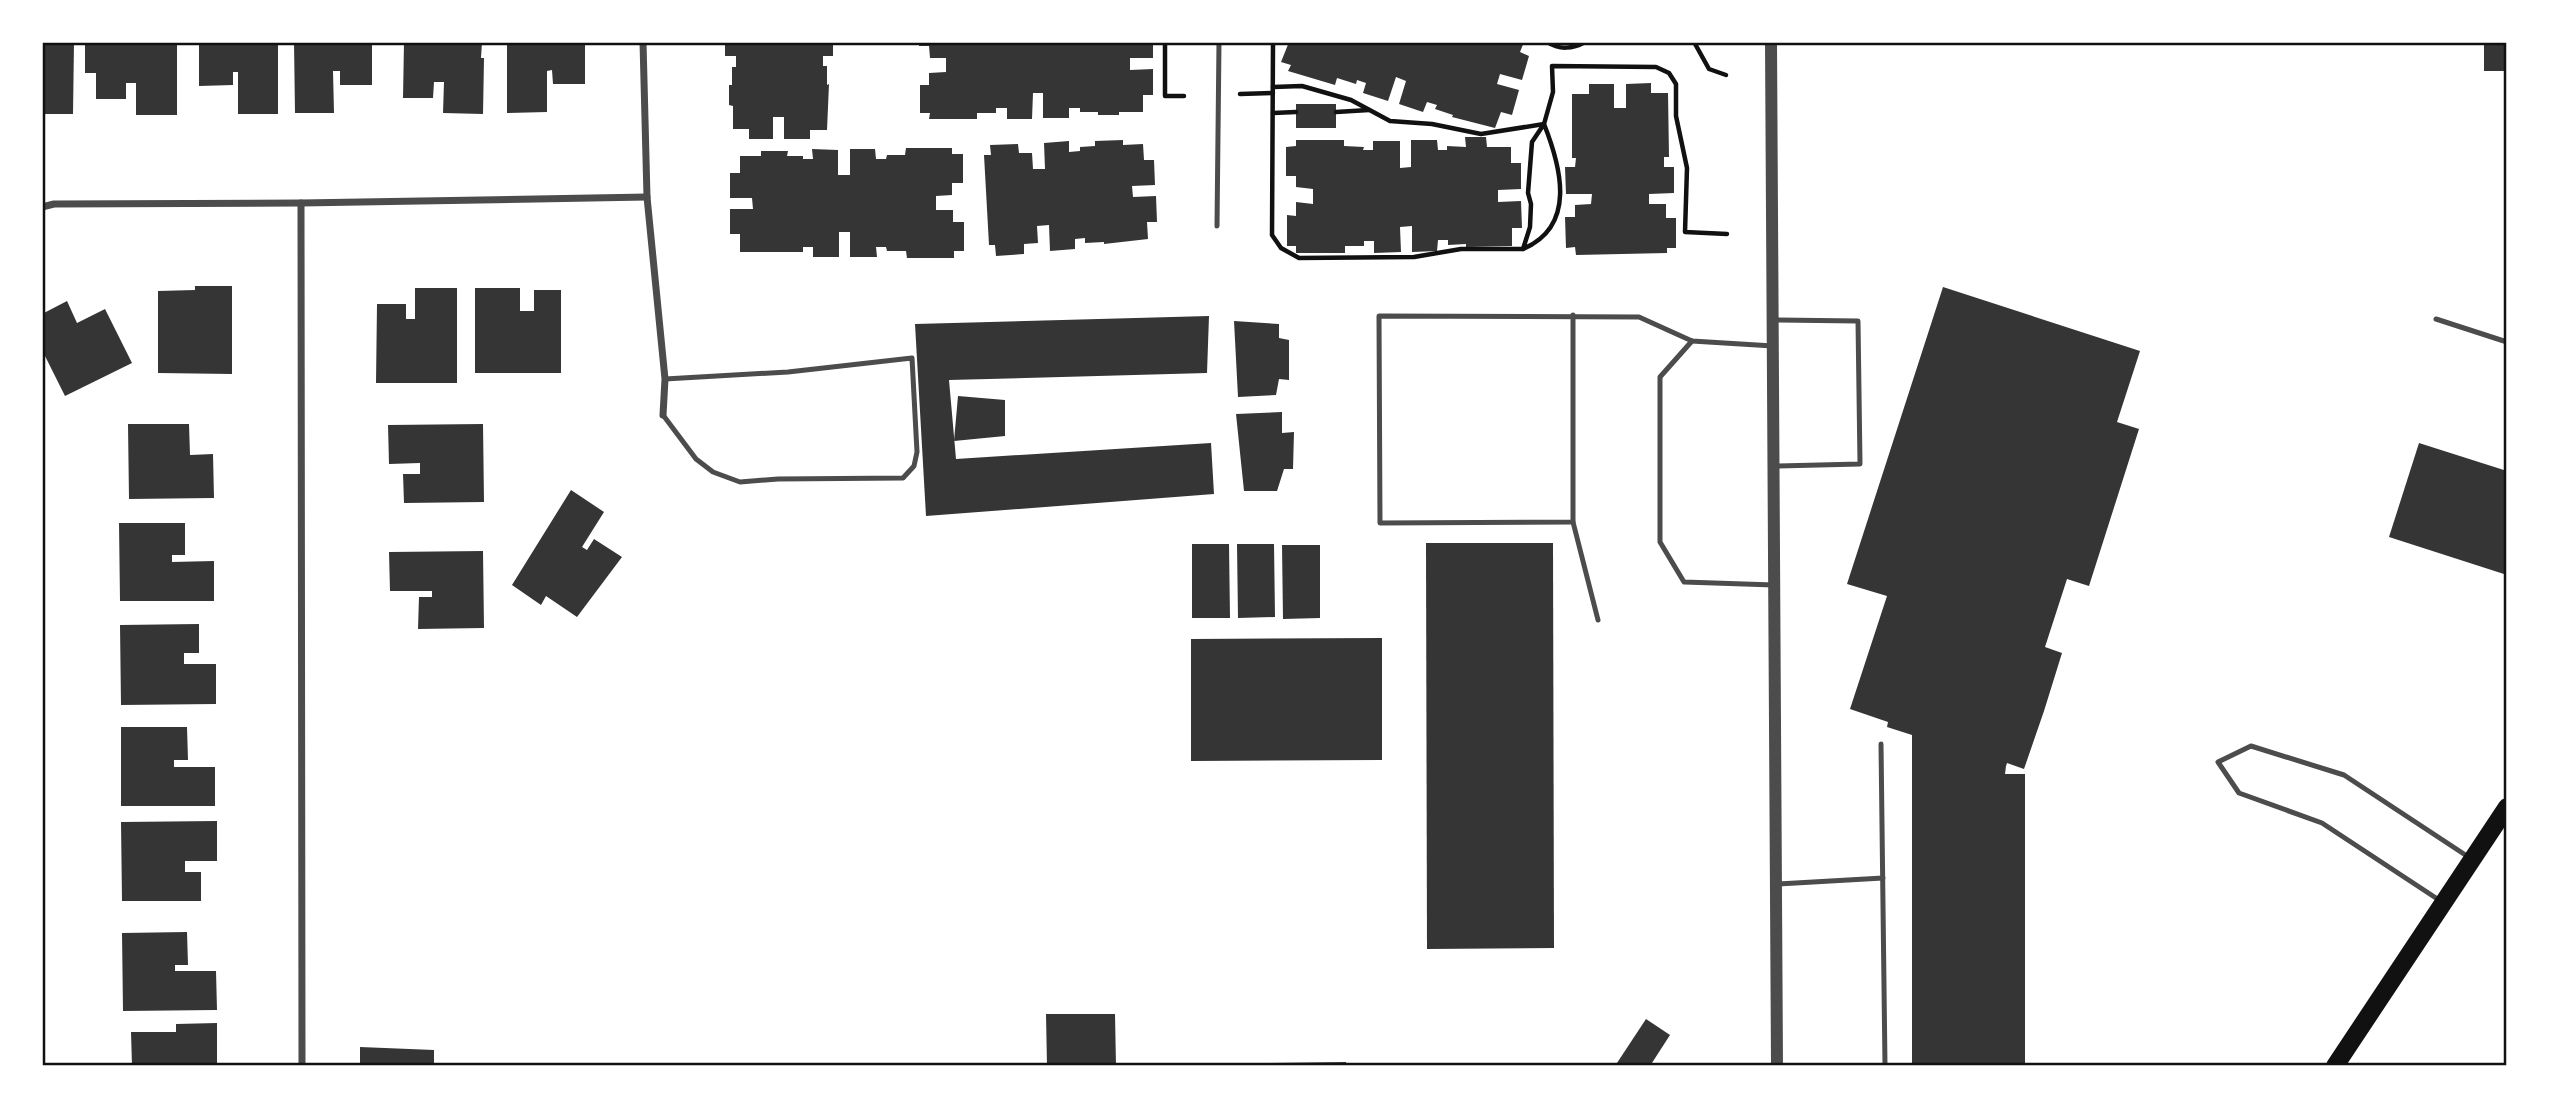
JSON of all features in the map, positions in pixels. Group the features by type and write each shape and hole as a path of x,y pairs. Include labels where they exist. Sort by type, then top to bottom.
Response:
{"main road":[{"path":"2335,1066 2507,807"}],"street":[{"path":"643,42 647,197 665,379 663,415"},
{"path":"1771,42 1777,1066"},
{"path":"42,207 54,204 647,197"},
{"path":"301,203 302,1066"}],"lane":[{"path":"1217,226 1219,42"},
{"path":"1573,315 1573,523 1598,620"},
{"path":"1573,523 1380,523 1379,316 1639,317 1692,341 1773,346"},
{"path":"2435,319 2507,342"},
{"path":"1773,320 1858,321 1860,464 1773,466"},
{"path":"1692,341 1660,377 1660,542 1684,582 1774,586"},
{"path":"663,415 696,458 713,472 740,482 903,478 914,466 916,452 912,358 788,372 665,379"},
{"path":"1881,744 1885,1066"},
{"path":"2443,903 2322,822 2239,793 2218,762 2251,746 2344,775 2473,859"},
{"path":"1776,884 1883,878"}],"path":[{"path":"1165,42 1165,96 1184,96"},
{"path":"1273,42 1272,235 1281,248 1299,258 1414,257 1461,249 1523,249 1534,244 1550,229 1558,213 1561,193 1559,168 1544,124"},
{"path":"1547,42 1564,48 1585,42"},
{"path":"1694,42 1709,69 1726,75"},
{"path":"1523,249 1530,227 1531,204 1528,193 1532,142 1544,124 1553,92 1552,66 1656,67 1669,73 1676,84 1676,116 1687,168 1685,232 1727,234"},
{"path":"1240,94 1302,86 1351,100 1390,121 1432,124 1481,134 1544,124"},
{"path":"1336,112 1370,110"},
{"path":"1273,113 1296,112"}],"building":[{"path":"42,42 74,42 73,114 42,114"},
{"path":"177,42 177,115 136,115 136,83 126,83 126,99 96,99 96,73 85,73 85,44"},
{"path":"199,42 278,42 278,114 238,114 238,72 233,72 233,85 199,86"},
{"path":"294,42 372,42 372,85 340,85 340,71 333,71 334,113 295,113"},
{"path":"404,42 482,42 483,114 443,113 444,82 434,82 433,98 403,98"},
{"path":"507,42 585,42 585,84 553,84 552,70 547,71 547,112 507,113"},
{"path":"725,42 833,42 833,56 823,56 823,66 827,66 827,85 829,84 827,130 810,130 810,139 784,139 784,117 773,117 773,139 749,139 749,129 733,129 729,85 732,85 732,67 736,67 736,56 725,56"},
{"path":"919,42 1153,42 1153,58 1130,58 1130,70 1153,69 1153,95 1143,95 1143,112 1119,112 1119,115 1098,115 1098,112 1080,112 1080,108 1069,108 1069,118 1043,118 1043,93 1033,93 1032,119 1007,119 1007,108 996,108 996,113 977,113 977,119 929,119 930,113 920,113 920,85 929,85 929,73 946,72 946,58 930,58 929,46 919,46"},
{"path":"1289,42 1524,42 1520,52 1529,56 1522,80 1500,74 1497,84 1519,90 1512,115 1501,112 1495,128 1452,117 1453,115 1435,109 1437,105 1427,102 1423,112 1399,104 1406,81 1396,77 1388,101 1363,93 1366,83 1357,80 1356,84 1337,78 1335,85 1288,71 1291,65 1281,62"},
{"path":"2484,42 2507,42 2507,71 2484,71"},
{"path":"1651,83 1651,93 1668,93 1669,157 1664,157 1664,167 1674,167 1674,193 1649,194 1649,204 1666,204 1666,218 1676,218 1676,248 1667,248 1667,253 1576,255 1575,247 1566,248 1565,217 1575,217 1575,205 1591,204 1592,194 1566,194 1565,167 1575,167 1576,158 1572,158 1572,94 1589,94 1589,84 1614,84 1614,108 1626,108 1626,84"},
{"path":"1296,104 1336,104 1336,128 1296,128"},
{"path":"1465,137 1486,137 1487,147 1511,147 1511,163 1521,163 1521,189 1498,190 1498,202 1521,201 1522,228 1512,228 1512,246 1466,247 1466,244 1448,245 1448,240 1438,240 1437,251 1412,252 1412,226 1400,227 1401,252 1374,253 1374,241 1364,241 1364,246 1345,246 1345,253 1296,253 1296,246 1287,246 1287,215 1296,216 1296,202 1313,204 1313,189 1296,187 1296,176 1286,176 1286,147 1296,146 1296,140 1344,140 1344,146 1364,147 1363,150 1373,150 1373,141 1400,141 1400,168 1411,167 1411,140 1437,140 1438,150 1447,150 1447,146 1466,147"},
{"path":"1123,140 1123,145 1143,144 1144,160 1154,160 1155,185 1132,186 1133,197 1156,196 1157,222 1147,222 1148,239 1104,244 1085,243 1085,238 1075,239 1075,249 1050,251 1049,225 1037,226 1038,243 1024,244 1024,254 996,256 995,245 989,245 984,155 991,155 990,145 1018,144 1019,153 1032,153 1033,169 1045,169 1044,143 1069,141 1069,152 1080,151 1080,147 1095,146 1095,141"},
{"path":"906,148 952,148 952,154 963,154 963,183 952,183 952,195 936,196 936,210 953,210 953,222 964,222 964,251 954,251 954,258 907,258 906,251 887,251 886,247 876,247 877,257 850,257 850,232 839,232 839,257 813,257 813,247 803,247 803,252 740,252 740,234 730,234 730,209 753,209 752,198 730,198 730,173 740,173 740,156 761,156 761,151 788,151 787,156 813,159 812,149 838,150 838,175 850,175 850,149 875,149 876,159 886,159 887,155 905,155"},
{"path":"195,286 232,286 232,374 158,373 158,291 195,290"},
{"path":"1943,287 2140,351 2117,422 2139,429 2089,586 2067,579 2045,647 2062,653 2044,711 2024,769 2007,763 2006,766 2005,774 2025,774 2025,1066 1912,1066 1912,735 1887,727 1888,722 1850,709 1887,596 1847,584"},
{"path":"415,288 457,288 457,383 376,383 377,304 406,304 406,319 415,319"},
{"path":"475,288 520,288 520,311 534,311 534,290 561,290 561,373 475,373"},
{"path":"67,301 77,323 105,309 132,363 65,396 42,350 42,314"},
{"path":"1209,316 1207,373 949,380 956,459 1211,443 1214,494 926,516 915,324"},
{"path":"1234,321 1279,324 1279,338 1289,340 1289,380 1279,379 1276,395 1238,397"},
{"path":"958,396 1005,400 1005,436 954,441"},
{"path":"1282,412 1282,433 1294,432 1293,469 1284,469 1277,491 1244,491 1236,414"},
{"path":"128,424 189,424 190,455 213,454 214,498 129,499"},
{"path":"483,424 484,502 404,503 403,474 420,474 420,463 389,464 388,425"},
{"path":"2419,443 2507,471 2507,575 2389,537"},
{"path":"571,490 604,512 582,547 587,550 594,539 622,557 577,617 546,596 541,605 512,585"},
{"path":"119,523 185,523 185,555 172,555 172,562 214,561 214,601 120,601"},
{"path":"1426,543 1553,543 1554,948 1427,949"},
{"path":"1192,544 1229,544 1230,618 1192,618"},
{"path":"1237,544 1274,544 1275,617 1238,618"},
{"path":"1282,545 1320,545 1320,618 1283,619"},
{"path":"483,551 484,628 418,629 419,597 432,597 432,591 390,591 389,552"},
{"path":"199,624 199,653 184,653 184,664 216,664 216,704 121,705 120,625"},
{"path":"1382,638 1382,760 1191,761 1191,639"},
{"path":"121,727 187,727 188,760 174,760 174,767 215,767 215,806 121,806"},
{"path":"217,821 217,861 185,861 185,872 201,872 201,901 122,901 121,822"},
{"path":"187,932 188,965 175,965 175,971 216,971 217,1010 123,1011 122,933"},
{"path":"1046,1014 1115,1014 1116,1066 1047,1066"},
{"path":"1646,1019 1670,1035 1650,1066 1615,1066"},
{"path":"217,1023 217,1066 132,1066 131,1032 176,1032 176,1024"},
{"path":"360,1047 434,1050 434,1066 360,1066"},
{"path":"1346,1062 1347,1066 1188,1066 1188,1064"}]}
